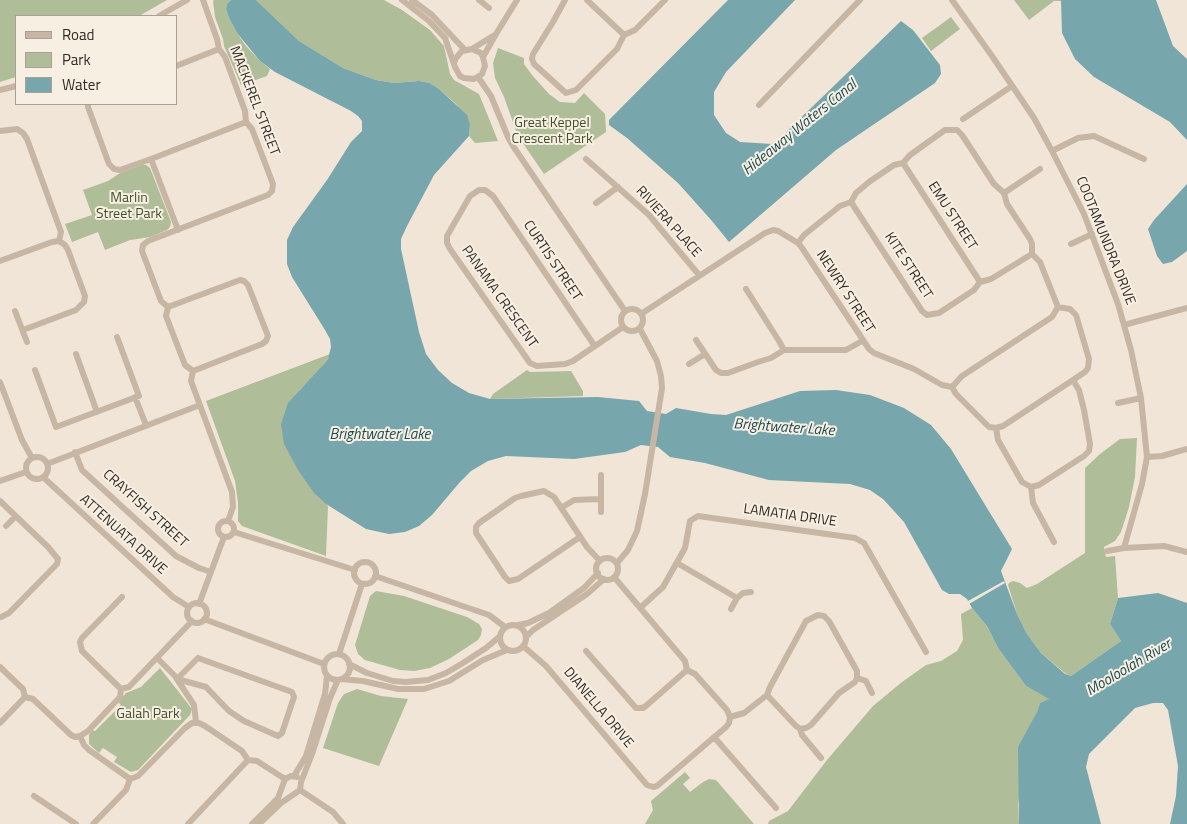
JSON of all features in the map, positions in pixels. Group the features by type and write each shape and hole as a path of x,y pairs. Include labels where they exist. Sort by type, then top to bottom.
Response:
{"street":[{"path":"161,15 187,0"},
{"name":"MACKEREL STREET","path":"168,307 161,301 142,251 143,245 148,241 268,195 272,191 273,184 252,129 246,122 245,112 225,57 219,50 203,0"},
{"path":"402,0 429,21 445,38 457,72 469,80 478,77 484,70 485,61 483,57 477,50 468,49 432,15 412,0"},
{"path":"479,0 489,8"},
{"path":"483,57 517,0"},
{"path":"565,0 533,54 532,59 534,64 566,94 576,90 616,49 624,35 635,30 665,0"},
{"path":"587,0 624,35"},
{"path":"759,105 860,0"},
{"name":"COOTAMUNDRA DRIVE","path":"952,0 1034,118 1067,178 1106,270 1124,325 1141,398 1147,457 1142,484 1124,548"},
{"path":"454,63 458,54 496,34"},
{"path":"178,65 219,50"},
{"path":"478,77 491,96 513,146 625,311"},
{"path":"0,90 15,86"},
{"path":"963,119 1012,86"},
{"path":"88,105 110,164 114,169 120,170 246,122"},
{"path":"0,131 17,129 27,139 60,226 59,241"},
{"path":"798,243 804,235 840,206 851,202 856,193 869,182 902,163 945,130 957,130 994,184 1004,193 1007,204 1030,239 1032,254 1040,262 1058,307"},
{"path":"1052,151 1078,138 1094,136 1144,159"},
{"path":"151,159 178,230"},
{"name":"RIVIERA PLACE","path":"586,159 649,215 699,275"},
{"name":"EMU STREET","path":"902,163 980,282"},
{"path":"1004,193 1040,169"},
{"name":"RIVIERA PLACE","path":"596,203 618,187"},
{"name":"PANAMA CRESCENT","path":"488,192 479,190 470,196 447,236 450,249 530,363 537,366 565,364 623,326"},
{"name":"CURTIS STREET","path":"488,192 493,196 594,345"},
{"name":"KITE STREET","path":"851,202 922,311 927,314 939,313 974,290 980,282 991,279 1032,254"},
{"name":"NEWRY STREET","path":"641,314 769,230 778,231 798,243 862,341 874,353 914,369 942,385 952,387 956,394 989,427 996,428"},
{"path":"1071,244 1092,234"},
{"path":"1,258 59,241 66,245 85,296 84,302 76,310 22,330"},
{"path":"240,280 248,285 268,336 266,341 193,371 185,365 166,316 168,307 240,280"},
{"path":"746,289 784,350"},
{"path":"1058,307 1074,312 1089,359 1088,368 1074,380 1003,426 996,428 998,440 1022,482 1032,487 1039,485 1089,451 1090,444 1082,403 1074,380"},
{"path":"952,387 962,376 1052,316 1058,307"},
{"path":"1124,325 1187,308"},
{"path":"327,676 340,679 363,680 398,690 424,689 449,681 483,660 507,650 516,651 523,646 526,637 533,630 587,594 604,579 614,577 618,572 617,564 634,540 637,531 660,400 661,376 657,361 640,329 643,320 641,314 634,309 625,311 621,317 623,326 629,331 640,329"},
{"path":"15,311 27,342"},
{"path":"35,370 56,427 139,396 117,337"},
{"path":"696,340 716,370 722,373 728,373 771,358 784,350 846,350 862,341"},
{"path":"76,354 97,412"},
{"path":"689,364 705,354"},
{"path":"193,371 191,381 232,492 233,507 228,521"},
{"path":"0,382 22,440 32,458"},
{"path":"135,397 146,425"},
{"path":"1118,403 1141,398"},
{"path":"47,464 200,405"},
{"path":"1147,457 1162,456 1187,449"},
{"name":"CRAYFISH STREET","path":"75,452 82,470 176,556 211,572"},
{"path":"39,457 47,464 47,470 43,477 34,479 26,472 27,463 32,458 39,457"},
{"path":"0,481 26,472"},
{"path":"601,475 601,512"},
{"name":"ATTENUATA DRIVE","path":"43,477 172,597 189,607"},
{"path":"1032,487 1033,504 1054,542"},
{"path":"580,537 518,579 509,581 504,578 476,532 476,527 479,523 521,496 544,491 554,497 580,537 600,561"},
{"path":"560,508 574,500 601,498"},
{"path":"0,501 56,555 58,564 9,613 0,619"},
{"path":"6,526 16,516"},
{"name":"LAMATIA DRIVE","path":"640,608 663,587 686,548 690,521 698,516 860,540 864,543 926,652"},
{"path":"228,521 234,525 234,532 229,537 224,537 219,534 218,528 223,522 228,521"},
{"path":"234,532 354,570"},
{"path":"199,604 224,537"},
{"path":"1107,551 1124,548 1164,546 1187,552"},
{"path":"604,579 598,573 597,567 600,561 609,558 617,564"},
{"path":"366,562 375,569 375,576 369,583 362,584 355,577 354,570 359,564 366,562"},
{"path":"677,563 737,598"},
{"path":"294,776 306,756 325,694 327,676 324,664 328,657 339,654 346,658 349,664 367,673 393,681 428,680 446,673 486,648 499,637 509,624 528,623 549,613 584,588 598,573"},
{"path":"375,576 489,615 505,627"},
{"path":"614,577 685,662 688,670 695,674 727,710 730,717 729,723 714,737 776,808"},
{"path":"339,654 362,584"},
{"path":"731,609 737,598 743,593 751,592"},
{"path":"121,689 82,651 80,642 122,597"},
{"path":"193,604 199,604 206,610 204,619 200,622 192,621 187,615 189,607 193,604"},
{"path":"730,717 744,713 767,695 806,621 818,615 824,616 830,621 855,667 858,678"},
{"path":"204,619 324,664"},
{"path":"121,689 129,687 192,621"},
{"path":"518,625 524,630 526,637"},
{"path":"499,637 501,645 507,650"},
{"name":"DIANELLA DRIVE","path":"523,646 546,666 647,785 657,786 714,737"},
{"path":"586,651 636,708 643,708 688,670"},
{"path":"157,658 177,679 194,705 196,722"},
{"path":"198,658 292,692 294,697 282,733 278,736 244,721 228,711 206,687 177,679 198,658"},
{"path":"300,790 301,782 330,698 340,679 347,674 349,664"},
{"path":"0,667 23,689 25,697"},
{"path":"767,695 795,726 800,728 811,725 839,693 852,685 858,678"},
{"path":"858,678 866,681 872,693"},
{"path":"25,697 33,699 75,737 88,731 120,697 121,689"},
{"path":"0,723 25,697"},
{"path":"93,824 126,790 130,779 138,776 185,727 196,722 242,750 248,760"},
{"path":"800,728 802,735 821,758"},
{"path":"80,736 84,745 89,750 130,779"},
{"path":"248,760 258,761 284,783 285,791 292,794"},
{"path":"188,824 248,760"},
{"path":"252,824 278,798 289,776 294,776 301,782"},
{"path":"259,824 292,794 300,790"},
{"path":"300,790 333,812 343,824"},
{"path":"34,796 76,824"}],"green space":[{"path":"0,0 167,0 141,15 15,15 15,77 0,82"},
{"path":"214,0 231,0 227,4 226,9 229,18 246,46 270,69 267,76 241,85 224,46 215,17"},
{"path":"256,0 384,0 402,10 430,30 444,46 450,74 454,80 479,94 498,141 475,143 469,136 470,125 457,105 430,83 419,81 394,83 376,80 343,68 299,41"},
{"path":"1014,0 1061,1 1054,1 1029,20"},
{"path":"951,17 960,29 931,51 922,38"},
{"name":"Great Keppel Crescent Park","path":"498,48 524,58 524,64 532,75 549,94 560,102 575,103 584,93 605,114 606,132 544,174 518,136 495,78 493,63"},
{"name":"Marlin Street Park","path":"142,165 150,168 171,222 170,227 150,237 130,240 105,250 98,232 72,242 65,224 92,215 83,190"},
{"path":"330,354 316,374 300,390 328,506 326,556 242,526 238,521 235,481 206,401"},
{"path":"527,370 530,372 571,371 583,391 583,396 490,399 493,394"},
{"path":"1137,438 1135,477 1129,507 1121,532 1115,541 1104,547 1106,557 1115,556 1118,598 1110,624 1121,641 1071,676 1041,653 1027,634 1017,614 1008,585 1013,581 1027,588 1037,584 1085,553 1085,468 1120,439"},
{"path":"376,591 404,596 467,617 479,624 482,629 481,635 478,640 449,659 430,668 414,671 400,670 365,660 358,654 355,645 370,596"},
{"path":"972,608 987,626 998,648 1026,686 1050,699 1040,703 1037,712 1018,803 1019,824 768,824 769,821 788,811 827,760 873,706 926,665 941,661 957,651 963,640 961,614"},
{"name":"Galah Park","path":"160,668 192,709 190,715 138,770 131,772 114,762 117,757 103,748 99,753 89,744 89,735 92,730 95,731 121,705 118,702 126,693 141,687"},
{"path":"357,689 381,696 408,699 379,766 323,748 338,703 344,694"},
{"path":"685,772 690,778 683,784 690,792 709,779 716,780 754,824 645,824 653,810 651,801"}],"water":[{"name":"Brightwater Lake","path":"231,0 256,0 299,41 343,68 376,80 394,83 419,81 430,83 467,115 470,125 469,136 434,175 401,239 401,249 419,332 426,354 438,370 452,383 469,393 490,399 598,397 639,401 647,411 666,414 676,408 726,415 800,391 836,390 870,395 904,408 931,425 951,449 1012,549 1001,571 1017,614 1027,634 1041,653 1065,674 1071,676 1121,641 1110,624 1118,598 1158,593 1187,603 1187,824 1170,824 1176,796 1178,766 1168,710 1163,703 1153,703 1135,708 1089,754 1086,767 1101,824 1019,824 1018,747 1040,703 1049,699 1026,686 998,648 987,626 967,599 960,594 949,594 942,590 904,522 883,499 870,490 850,484 769,480 705,463 670,457 658,447 641,445 625,452 574,459 506,456 488,461 471,471 432,515 419,526 405,532 389,534 366,529 326,504 314,493 298,470 284,444 281,424 288,403 328,359 331,347 330,339 325,330 292,277 287,264 287,240 293,227 327,180 351,142 362,131 362,121 351,111 275,72 260,61 237,33 229,18 226,9 227,4"},
{"name":"Hideaway Waters Canal","path":"728,0 795,0 726,72 714,92 714,115 726,133 740,142 772,144 901,21 913,30 940,65 941,74 935,83 836,150 729,242 678,183 627,138 609,125 609,120"},
{"path":"1061,0 1156,0 1173,46 1187,59 1187,140 1170,122 1094,77 1075,59 1062,33"},
{"path":"1187,184 1187,251 1172,262 1163,264 1157,256 1148,229"}],"pier":[{"path":"1004,581 1005,583 969,604 968,601"}],"water label":[{"name":"Mooloolah River","path":"1129,668"}]}
